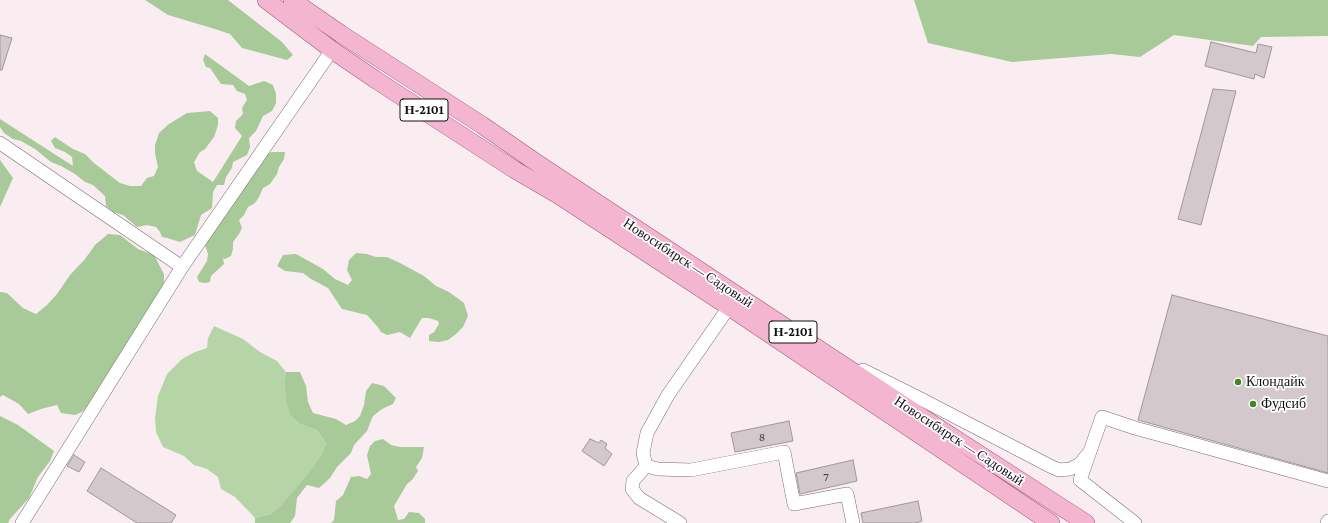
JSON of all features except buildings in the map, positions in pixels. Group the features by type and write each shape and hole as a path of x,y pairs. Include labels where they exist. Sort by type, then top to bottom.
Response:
{"main road":[{"name":"Новосибирск — Садовый","path":"266,0 332,50 515,170 558,195 729,307 1051,523"},
{"name":"Новосибирск — Садовый","path":"292,0 341,34 487,128 540,165 820,350 1086,523"}],"street":[{"path":"22,523 182,267 332,50"},
{"path":"0,143 182,267"},
{"path":"646,466 643,453 647,433 668,395 729,307"},
{"path":"820,350 925,401 1059,470 1070,470 1080,464 1091,450"},
{"path":"1135,523 1080,480 1102,417 1135,428 1328,481"},
{"path":"646,466 658,469 691,470 784,452 794,504 847,494 853,523"},
{"path":"646,466 633,481 632,489 639,498 680,523"}],"green space":[{"path":"145,0 228,0 282,42 293,55 287,60 242,48 230,34 168,15"},
{"path":"914,0 1328,0 1328,36 1261,37 1253,46 1174,35 1140,57 1111,54 1012,62 928,43"},
{"path":"205,54 249,86 264,81 273,85 276,94 276,103 272,111 263,116 256,131 249,138 250,147 247,155 233,162 232,168 226,177 224,185 217,185 213,192 212,208 201,215 195,235 180,242 162,237 156,227 147,225 137,227 123,215 113,212 106,206 105,196 93,185 85,182 61,166 51,162 35,149 21,141 13,139 4,133 0,127 0,119 73,166 72,157 55,148 51,141 55,137 73,149 85,154 120,183 130,186 141,186 147,178 154,176 158,167 155,145 159,133 169,124 187,113 210,111 218,118 218,125 214,137 205,149 200,152 194,162 197,171 213,182 242,136 235,128 236,121 243,114 242,108 247,100 245,94 237,91 233,85 221,84 210,68 206,67 203,60"},
{"path":"285,152 284,159 277,174 270,184 263,188 255,203 248,207 244,215 239,220 242,228 233,242 231,256 225,259 223,258 224,264 211,276 210,282 199,282 197,277 207,261 208,254 205,245 262,154"},
{"path":"0,160 13,178 0,207"},
{"path":"108,234 120,235 138,249 154,255 164,274 164,283 152,308 137,332 123,350 92,401 82,412 75,415 61,413 57,405 28,414 19,404 3,395 0,397 0,292 7,293 23,308 36,314 57,294 70,275 85,259 95,245"},
{"path":"356,253 376,257 387,257 424,276 436,286 449,292 464,303 468,316 463,327 448,340 439,342 429,341 429,335 434,332 439,324 438,321 429,318 422,318 410,338 400,332 387,335 381,332 367,315 342,309 328,288 303,273 285,271 277,266 283,255 296,254 323,269 335,279 348,285 352,280 347,270 349,260"},
{"path":"214,326 243,339 260,352 277,361 286,372 284,383 286,400 300,424 317,430 326,443 322,453 310,471 281,505 271,514 255,518 235,497 221,489 218,477 207,469 194,465 184,456 163,447 156,432 155,418 158,396 167,374 182,359 207,348 208,338"},
{"path":"286,372 300,372 306,386 308,402 313,413 336,419 346,425 355,421 360,416 364,405 366,391 372,383 384,386 396,398 393,404 382,409 373,416 367,431 354,445 351,453 337,467 330,478 319,488 307,485 297,498 295,516 290,523 255,523 255,518 271,514 281,505 310,471 322,453 326,443 317,430 300,424 290,414 286,400 284,383"},
{"path":"0,416 18,425 54,451 50,461 38,477 29,498 8,523 0,523"},
{"path":"383,439 391,445 400,447 424,447 422,458 416,467 418,471 412,480 407,484 394,506 398,520 404,519 409,512 419,513 425,519 425,523 331,523 334,520 336,501 343,495 351,477 359,476 367,479 371,474 367,455 370,446 375,441"}],"place":[{"name":"Клондайк","path":"1238,382"},
{"name":"Фудсиб","path":"1253,404"}]}
